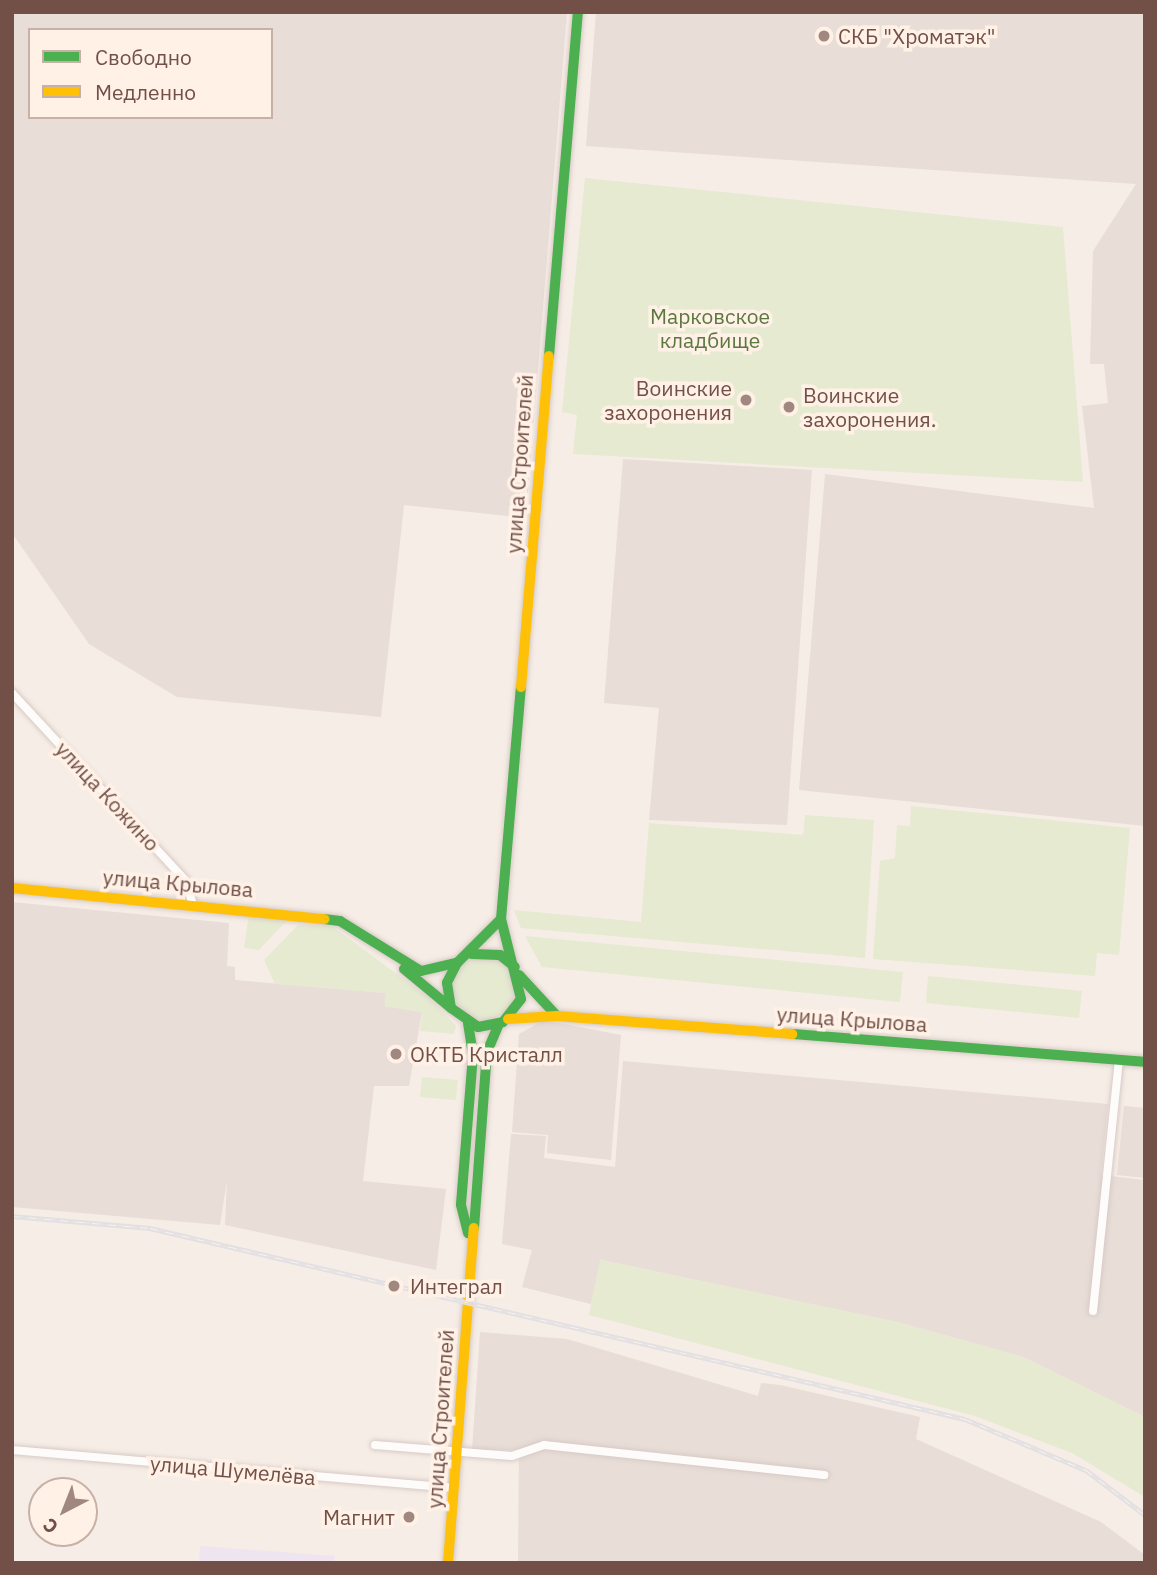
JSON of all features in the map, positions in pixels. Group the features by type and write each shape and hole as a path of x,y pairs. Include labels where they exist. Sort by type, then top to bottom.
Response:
{"main road":[{"name":"улица Строителей","path":"448,1563 470,1236 487,1052 503,1022 521,999 517,971 501,919 578,12"},
{"name":"улица Крылова","path":"12,888 193,904 340,921 421,971 457,963"},
{"path":"451,1008 447,983 457,963 470,954 501,919"},
{"path":"340,921 468,1023 503,1022"},
{"path":"470,954 490,952 517,971 557,1016"},
{"name":"улица Крылова","path":"503,1022 557,1016 1145,1062"},
{"name":"улица Строителей","path":"468,1023 473,1055 461,1205 470,1236"}],"street":[{"name":"улица Кожино","path":"12,693 185,880 193,904"},
{"path":"1093,1311 1119,1060"},
{"path":"375,1445 512,1456 544,1445 824,1475"},
{"name":"улица Шумелёва","path":"12,1450 454,1488"}],"shaded area":[{"path":"12,12 567,12 526,518 404,505 381,717 177,697 89,644 12,533"},
{"path":"596,12 1145,12 1145,826 799,790 825,474 1094,508 1082,406 1108,403 1104,364 1090,364 1093,251 1136,184 586,146"},
{"path":"623,459 812,470 787,825 649,820 659,708 604,703"},
{"name":"ОКТБ Кристалл","path":"12,902 229,923 227,966 235,967 235,980 386,993 385,1006 422,1012 409,1086 374,1086 363,1181 446,1189 436,1270 225,1225 227,1180 220,1225 12,1207"},
{"path":"544,1020 621,1035 611,1160 547,1153 548,1135 512,1132 519,1034"},
{"path":"623,1061 1108,1104 1101,1175 1145,1180 1145,1417 1023,1357 897,1322 601,1260 591,1304 522,1287 532,1250 502,1244 511,1134 546,1136 544,1158 615,1167"},
{"path":"1124,1106 1145,1108 1145,1178 1117,1175"},
{"path":"480,1332 567,1339 758,1396 761,1383 780,1385 920,1417 916,1439 1101,1522 1145,1555 1145,1563 518,1563 519,1450 472,1450"},
{"path":"200,1546 335,1556 334,1563 199,1563"}],"green space":[{"name":"Марковское кладбище","path":"585,178 1063,227 1083,482 573,454 577,415 562,412"},
{"path":"911,806 1130,828 1119,955 1097,953 1095,976 873,959 880,861 895,858 897,825 910,826"},
{"path":"805,815 874,820 865,958 521,928 514,910 641,922 649,823 803,835"},
{"path":"249,914 289,918 259,950 244,948"},
{"path":"298,925 332,926 429,998 456,1026 454,1034 420,1031 422,1012 385,1006 386,993 275,984 264,960"},
{"path":"525,936 903,972 900,1002 542,967"},
{"path":"484,956 502,962 510,970 516,988 510,1006 502,1014 484,1020 466,1014 458,1006 452,988 458,970 466,962"},
{"path":"928,976 1082,991 1079,1018 926,1003"},
{"path":"422,1077 458,1080 456,1100 420,1097"},
{"path":"600,1260 897,1322 1023,1357 1145,1417 1145,1497 1072,1453 975,1416 589,1315"}],"railway":[{"path":"12,1216 150,1228 965,1419 1086,1470 1145,1515"}],"traffic: fast":[{"path":"549,356 578,12"},
{"path":"501,919 457,963 447,983 451,1008 478,1027 503,1022 521,999 501,919 521,687"},
{"path":"324,919 340,921 421,971 457,963"},
{"path":"472,954 500,955 515,967"},
{"path":"404,969 451,1008"},
{"path":"519,975 557,1016"},
{"path":"468,1023 473,1055 461,1205 468,1233"},
{"path":"474,1228 487,1052 499,1024"},
{"path":"792,1034 1145,1062"}],"traffic: slow":[{"path":"521,687 549,356"},
{"path":"12,888 324,919"},
{"path":"508,1019 557,1016 792,1034"},
{"path":"448,1563 474,1228"}],"place":[{"name":"СКБ \"Хроматэк\"","path":"824,36"},
{"name":"Воинские захоронения","path":"746,400"},
{"name":"Воинские захоронения.","path":"789,407"},
{"name":"ОКТБ Кристалл","path":"396,1054"},
{"name":"Интеграл","path":"394,1286"},
{"name":"Магнит","path":"409,1517"}]}
